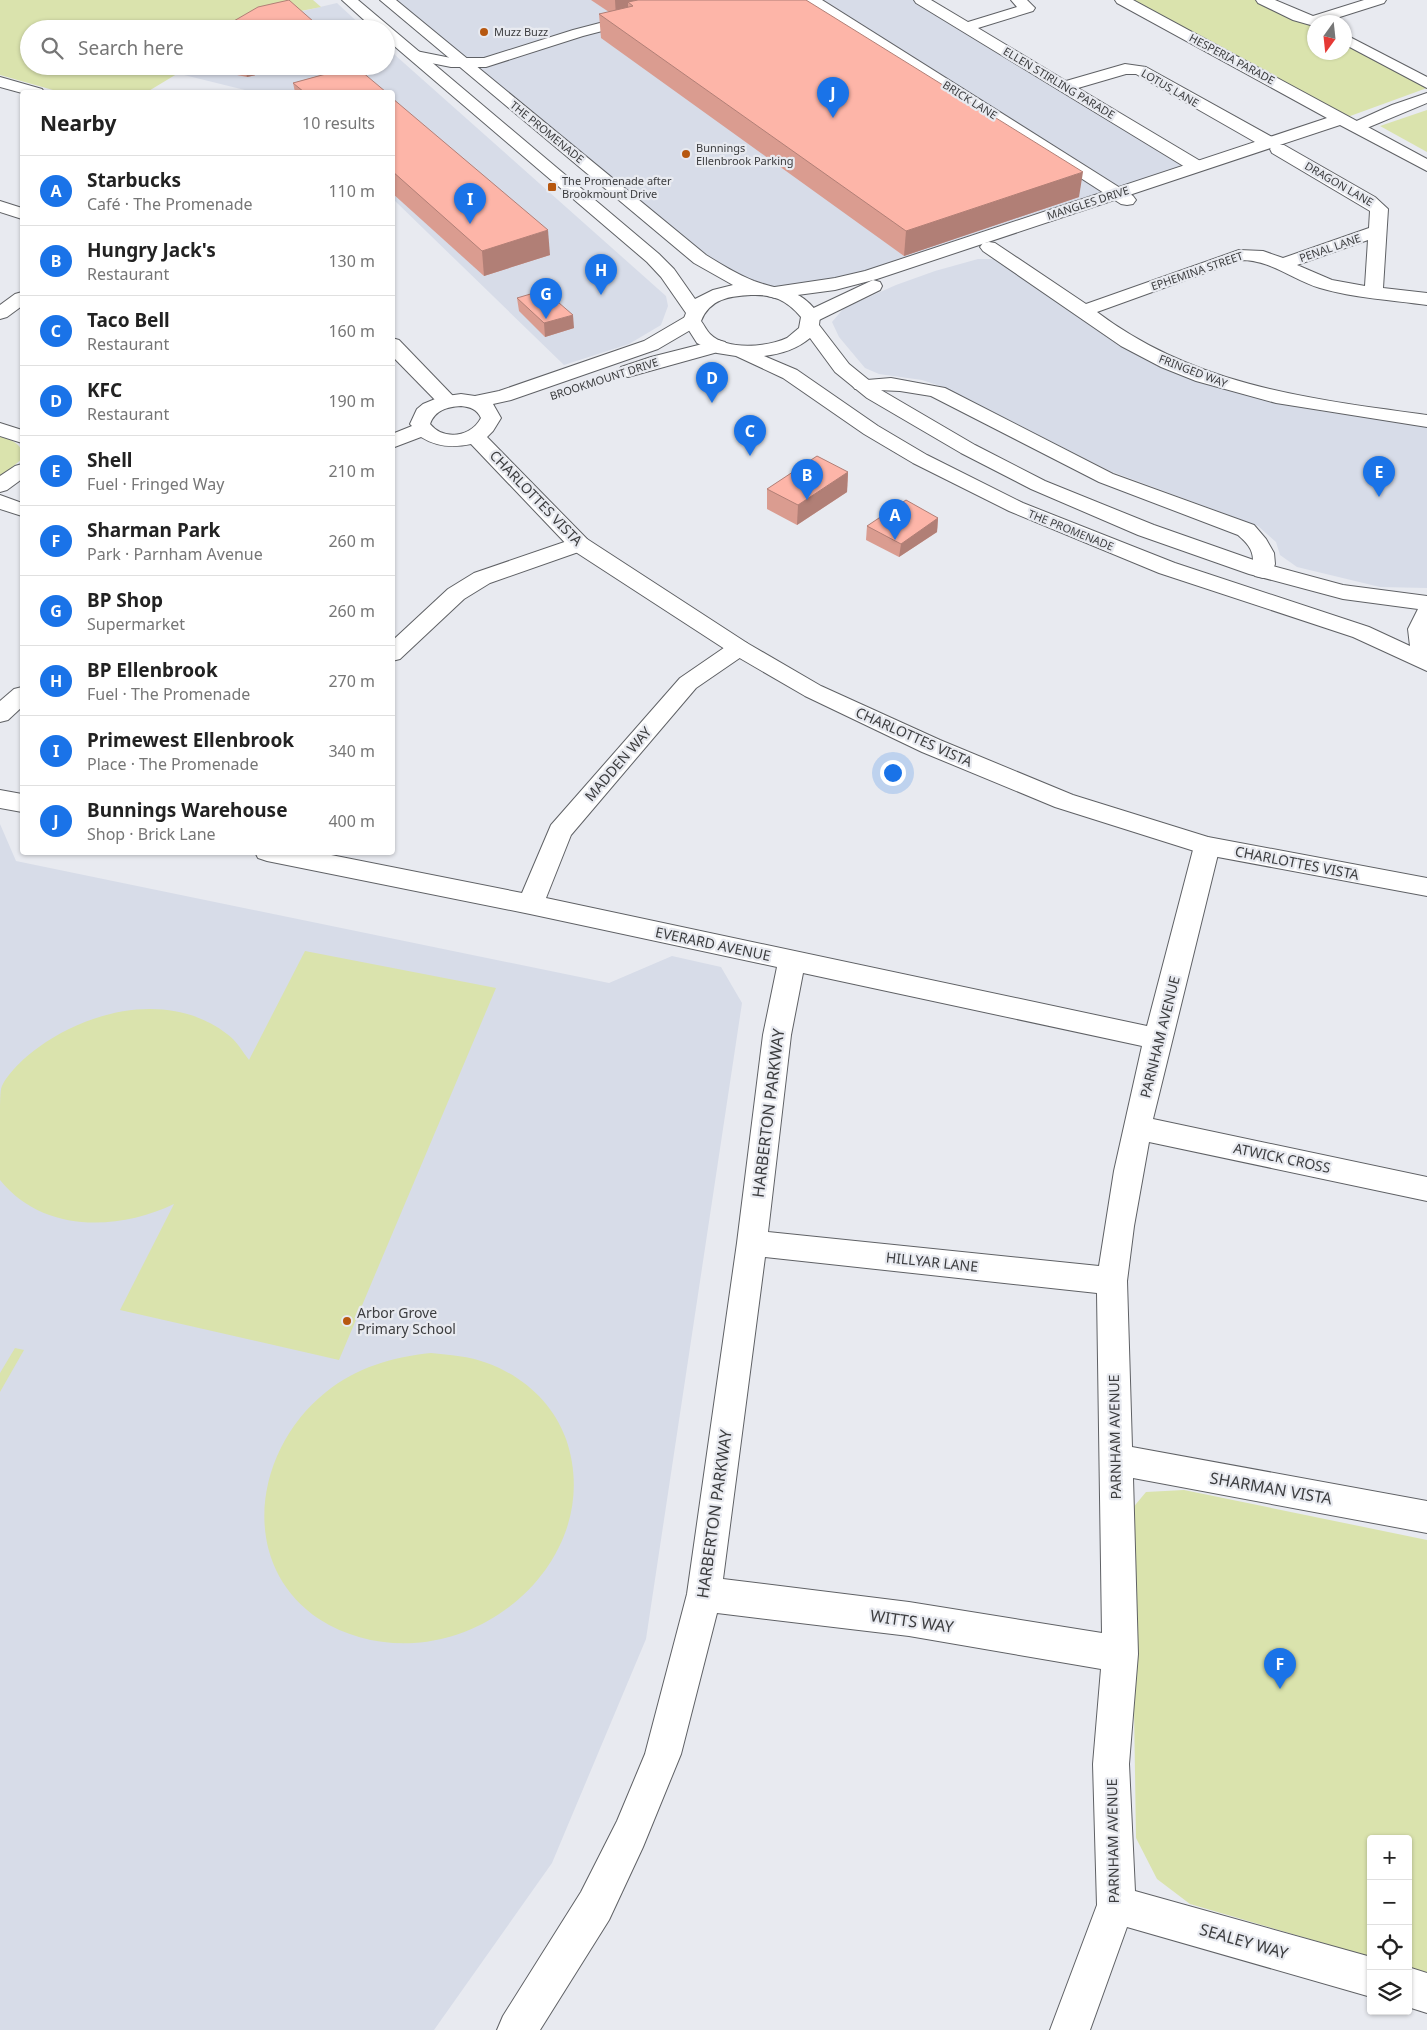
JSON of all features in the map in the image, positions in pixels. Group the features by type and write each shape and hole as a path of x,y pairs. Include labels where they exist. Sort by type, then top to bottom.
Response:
{"street":[{"path":"349,0 372,20"},
{"name":"THE PROMENADE","path":"387,0 700,260 719,271 799,302 806,309 810,321"},
{"path":"460,94 457,84 458,73 465,64 481,53 578,33 705,0"},
{"name":"BRICK LANE","path":"812,0 1122,196"},
{"name":"ELLEN STIRLING PARADE","path":"921,0 1196,166"},
{"path":"966,27 1028,8 1018,0"},
{"name":"HESPERIA PARADE","path":"1122,0 1427,166"},
{"path":"1263,0 1307,20"},
{"path":"1332,15 1368,1"},
{"name":"THE PROMENADE","path":"395,38 668,272 693,316 699,335 790,374 864,425 920,459 1016,507 1167,568 1361,632 1427,663"},
{"path":"1352,42 1427,83"},
{"path":"416,56 465,64"},
{"name":"LOTUS LANE","path":"1066,86 1125,69 1140,70 1273,146"},
{"path":"0,82 29,90"},
{"name":"MANGLES DRIVE","path":"810,321 855,294 898,272 1273,146 1427,98"},
{"name":"MANGLES DRIVE","path":"768,291 849,281 898,272 989,247 1196,166 1273,146"},
{"name":"DRAGON LANE","path":"1273,146 1379,209 1374,291"},
{"path":"0,206 20,213"},
{"name":"PENAL LANE","path":"1282,264 1378,231"},
{"name":"FRINGED WAY","path":"989,247 1133,346 1175,366 1223,384 1313,406 1427,421"},
{"name":"EPHEMINA STREET","path":"1083,311 1239,255 1252,253 1264,256 1314,281 1328,285 1427,299"},
{"name":"BROOKMOUNT DRIVE","path":"475,402 504,396 651,345 693,316 702,302 720,294 744,289 768,291"},
{"path":"0,313 20,299"},
{"path":"810,321 838,364 862,385 928,427 1038,486 1177,542 1263,571 1343,592 1427,602"},
{"name":"BROOKMOUNT DRIVE","path":"492,418 658,361 727,348 756,352 783,347 804,336 810,321"},
{"path":"395,347 447,401"},
{"path":"862,385 884,383 908,384 938,392 1106,478 1246,530 1263,548 1265,559 1263,571"},
{"path":"447,401 475,402 487,409 492,418 489,425 484,431 475,436 456,440 428,434 420,424 424,413 430,408 447,401"},
{"path":"0,428 20,436"},
{"path":"395,441 423,429"},
{"name":"CHARLOTTES VISTA","path":"475,436 578,544 739,648 813,691 931,746 1064,801 1207,846 1427,887"},
{"path":"0,486 20,471"},
{"path":"0,501 20,509"},
{"path":"395,651 456,594 482,578 578,544"},
{"path":"1427,613 1420,623 1418,636 1422,651 1427,657"},
{"name":"MADDEN WAY","path":"530,904 560,831 688,683 739,648"},
{"path":"0,714 20,697"},
{"path":"0,799 20,803"},
{"name":"PARNHAM AVENUE","path":"1070,2030 1116,1905 1111,1764 1120,1654 1112,1281 1118,1227 1158,1039 1207,846"},
{"name":"EVERARD AVENUE","path":"282,855 530,904 1158,1039"},
{"name":"HARBERTON PARKWAY","path":"517,2030 595,1906 630,1834 663,1754 704,1594 752,1243 777,1035 792,961"},
{"name":"ATWICK CROSS","path":"1138,1128 1427,1189"},
{"name":"HILLYAR LANE","path":"752,1243 1112,1281"},
{"name":"SHARMAN VISTA","path":"1115,1459 1427,1517"},
{"name":"WITTS WAY","path":"704,1594 909,1619 1120,1654"},
{"name":"SEALEY WAY","path":"1116,1905 1367,1976"},
{"path":"1412,1988 1427,1993"}],"shaded area":[{"path":"387,0 921,0 1196,166 871,275 775,292 719,271"},
{"path":"337,3 355,20 278,20 303,11"},
{"path":"395,55 666,296 668,306 661,325 629,344 564,365 395,201 395,90 245,90 184,75 395,75"},
{"path":"978,259 994,259 1008,264 1136,354 1164,367 1278,403 1325,412 1427,425 1427,588 1380,587 1297,567 1280,555 1276,542 1258,526 1110,471 946,388 922,380 879,374 865,368 839,337 832,322 844,308 896,285 935,271"},
{"name":"Arbor Grove Primary School","path":"0,824 16,861 609,983 672,956 721,967 742,1003 646,1639 552,1863 434,2030 0,2030"}],"green space":[{"path":"0,0 313,0 321,7 301,11 276,20 20,20 20,75 175,75 150,90 53,90 0,75"},
{"path":"1122,0 1263,0 1307,18 1307,60 1352,60 1352,42 1427,81 1427,88 1342,119"},
{"path":"1427,110 1427,152 1380,126"},
{"path":"0,436 19,446 20,461 0,477"},
{"path":"305,951 496,988 339,1360 120,1310 174,1204 152,1213 129,1219 82,1222 59,1218 37,1210 17,1197 0,1180 1,1089 12,1072 34,1051 60,1034 83,1023 107,1015 132,1010 157,1009 182,1013 205,1021 231,1037 249,1060"},
{"path":"15,1348 24,1350 0,1392 0,1373"},
{"path":"431,1353 459,1356 487,1363 513,1375 535,1392 545,1403 566,1439 574,1477 571,1513 559,1546 540,1577 515,1602 484,1623 450,1637 414,1643 389,1643 341,1631 319,1619 293,1595 275,1568 266,1537 265,1506 271,1474 283,1443 302,1416 326,1392 350,1376 376,1365 403,1357"},
{"path":"1184,1490 1427,1540 1427,1973 1412,1969 1412,1835 1367,1835 1367,1956 1190,1904 1157,1879 1136,1838 1131,1510 1146,1492"}],"building":[{"path":"289,0 312,20 236,20 258,7"},
{"path":"638,0 806,0 1083,172 906,231 599,14 633,6 628,2"},
{"path":"322,75 366,75 384,90 302,90 293,83"},
{"path":"395,101 548,230 482,251 395,174"},
{"path":"544,290 573,315 544,323 517,298"},
{"path":"817,456 848,472 798,505 767,489"},
{"path":"906,500 938,518 901,544 867,526"}],"place":[{"name":"Muzz Buzz","path":"484,32"},
{"name":"Bunnings Warehouse","path":"833,118"},
{"name":"Bunnings Ellenbrook Parking","path":"686,154"},
{"name":"The Promenade after Brookmount Drive","path":"552,187"},
{"name":"Primewest Ellenbrook","path":"470,224"},
{"name":"BP Ellenbrook","path":"601,295"},
{"name":"BP Shop","path":"546,319"},
{"name":"KFC","path":"712,403"},
{"name":"Taco Bell","path":"750,456"},
{"name":"Shell","path":"1379,497"},
{"name":"Hungry Jack's","path":"807,500"},
{"name":"Starbucks","path":"895,540"},
{"name":"Arbor Grove Primary School","path":"347,1321"},
{"name":"Sharman Park","path":"1280,1689"}]}
